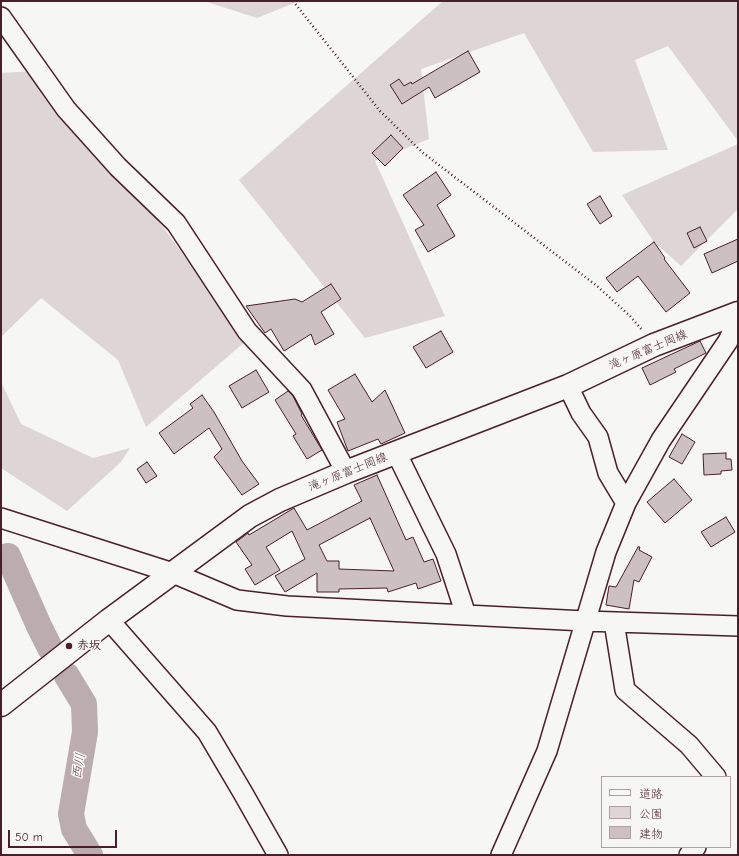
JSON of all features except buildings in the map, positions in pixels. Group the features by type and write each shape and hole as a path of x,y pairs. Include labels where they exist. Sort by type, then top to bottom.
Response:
{"main road":[{"name":"滝ヶ原富士岡線","path":"1,705 109,620 250,516 280,500 396,452 568,386 654,345 738,313"}],"street":[{"path":"1,17 66,109 118,167 176,223 247,331 302,390 346,472"},
{"path":"501,855 547,751 606,552 626,503 661,440 728,341 738,320"},
{"path":"568,386 581,413 598,437 608,473 626,503"},
{"path":"396,452 446,554 466,615"},
{"path":"1,518 173,573 237,600 287,606 585,621 738,626"},
{"path":"109,620 207,732 278,855"},
{"path":"614,622 625,690 688,745 715,776"}],"path":[{"path":"294,1 380,111 422,152 597,286 630,316 654,345"}],"green space":[{"path":"204,1 299,1 257,18"},
{"path":"443,1 738,1 738,141 668,46 635,60 668,150 593,152 524,33 421,69 429,139 375,161 445,316 365,338 239,180"},
{"path":"34,71 160,223 246,341 146,427 118,360 41,298 1,337 1,73"},
{"path":"738,144 738,209 681,266 654,242 622,195"},
{"path":"1,382 21,424 93,458 130,448 121,462 67,511 1,468"}],"waterway":[{"name":"西川","path":"8,556 50,648"},
{"name":"西川","path":"67,676 84,704 85,732 71,814 74,829 90,855"}],"place":[{"name":"赤坂","path":"69,646"}]}
